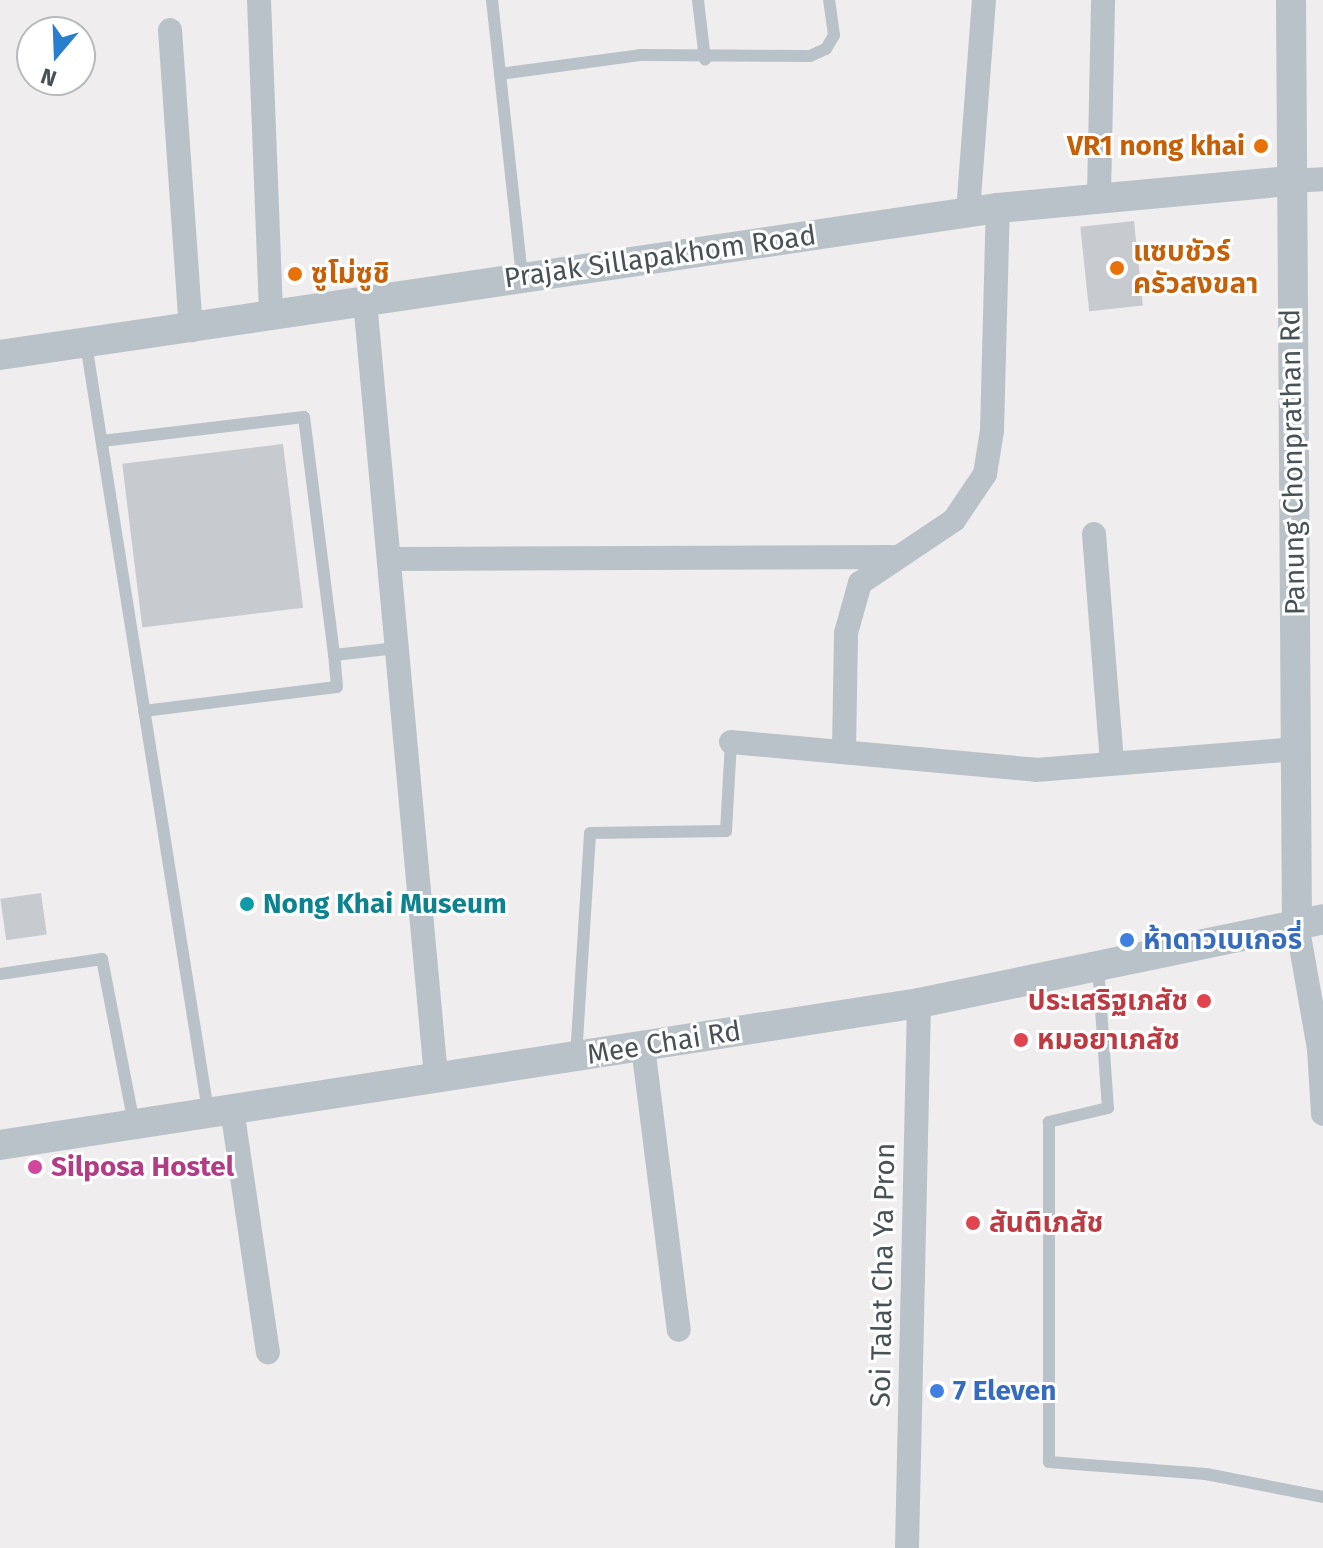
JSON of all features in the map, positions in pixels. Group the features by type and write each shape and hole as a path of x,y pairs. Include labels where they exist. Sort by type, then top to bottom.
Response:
{"street":[{"path":"259,0 271,317"},
{"path":"844,749 846,633 860,583 954,520 985,474 992,431 983,210 984,0"},
{"path":"1099,195 1103,0"},
{"name":"Panung Chonprathan Rd","path":"1291,0 1289,181 1296,749 1310,921"},
{"path":"170,30 191,330"},
{"name":"Prajak Sillapakhom Road","path":"0,355 191,330 365,301 983,210 1099,195 1323,179"},
{"path":"365,301 436,1077"},
{"path":"1094,534 1112,763"},
{"path":"389,559 898,557"},
{"path":"731,742 844,749 1036,770 1296,749"},
{"path":"1310,921 1323,1114"},
{"name":"Mee Chai Rd","path":"0,1145 919,1003 1310,921"},
{"name":"Soi Talat Cha Ya Pron","path":"907,1548 919,1003"},
{"path":"643,1047 679,1330"},
{"path":"221,1111 268,1352"}],"lane":[{"path":"492,0 522,278"},
{"path":"698,0 705,60"},
{"path":"500,74 640,55 705,60 826,49 834,35 829,0"},
{"path":"86,344 144,711 221,1111"},
{"path":"102,441 304,417 337,687 144,711"},
{"path":"334,655 397,648"},
{"path":"576,1057 590,833 726,831 731,742"},
{"path":"0,974 102,959 134,1124"},
{"path":"1098,966 1108,1108 1049,1122 1049,1462 1206,1474 1323,1497"}],"building":[{"path":"1134,221 1143,306 1089,311 1080,227"},
{"path":"283,444 303,608 142,628 122,464"},
{"path":"41,893 47,935 6,940 0,899"}],"place":[{"name":"VR1 nong khai","path":"1261,146"},
{"name":"แซบชัวร์ ครัวสงขลา","path":"1117,268"},
{"name":"ซูโม่ซูชิ","path":"295,274"},
{"name":"Nong Khai Museum","path":"247,904"},
{"name":"ห้าดาวเบเกอรี่","path":"1127,940"},
{"name":"ประเสริฐเภสัช","path":"1204,1001"},
{"name":"หมอยาเภสัช","path":"1021,1040"},
{"name":"Silposa Hostel","path":"35,1167"},
{"name":"สันติเภสัช","path":"973,1223"},
{"name":"7 Eleven","path":"937,1391"}]}
